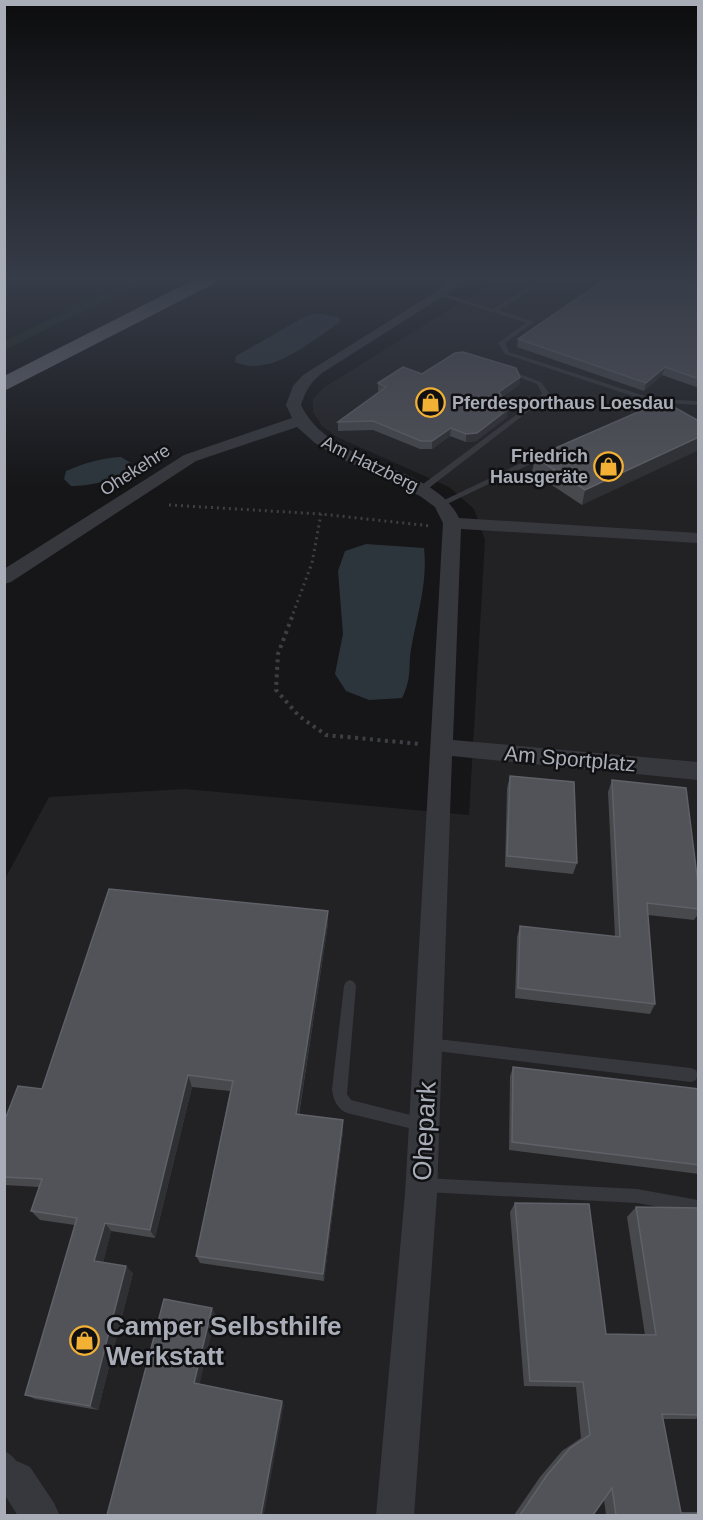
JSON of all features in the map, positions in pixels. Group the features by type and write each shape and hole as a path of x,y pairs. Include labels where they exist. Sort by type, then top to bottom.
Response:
{"highway":[{"path":"4,364 36,348"},
{"path":"4,384 74,348"}],"street":[{"name":"Am Hatzberg","path":"352,348 317,370 299,386 293,402 299,421 316,438 340,452 422,489 442,503 452,523 442,747"},
{"name":"Ohekehre","path":"4,578 190,458 299,421"},
{"path":"452,523 699,538"},
{"name":"Am Sportplatz","path":"442,747 699,771"},
{"name":"Ohepark","path":"395,1515 421,1185 442,747"},
{"path":"11,1469 41,1515"}],"lane":[{"path":"504,348 507,353 653,401 699,403"},
{"path":"422,489 546,393 539,383 503,369"},
{"path":"442,503 552,452"},
{"path":"350,986 340,1097 346,1106 424,1124"},
{"path":"428,1044 691,1075"},
{"path":"421,1185 637,1196 699,1207"}],"path":[{"path":"169,506 321,514 428,526 452,523"},
{"path":"321,514 312,563 278,654 276,690 299,716 326,735 442,747"}],"shaded area":[{"path":"250,348 302,348 263,365 249,366 235,362 236,356"},
{"path":"388,348 698,348 698,1515 5,1516 5,879 49,797 185,789 469,815 485,540 474,509 449,487 337,437 322,426 313,412 313,399 323,388"},
{"path":"121,457 131,463 120,474 112,478 87,485 71,486 64,479 66,471 73,468 86,463"},
{"path":"366,544 424,548 423,586 411,649 408,679 402,698 369,700 346,691 335,674 343,634 338,571 345,551"}],"building":[{"path":"544,348 699,348 699,379 665,367 646,383"},
{"path":"463,352 516,368 520,377 499,392 508,409 477,433 466,434 451,428 432,441 421,441 373,421 338,422 386,387 378,383 403,367 422,374 455,353"},
{"path":"663,401 699,421 699,437 585,490 535,457"},
{"path":"510,776 574,782 577,863 507,856"},
{"path":"612,780 686,788 699,892 699,909 647,903 655,1004 518,988 520,926 620,937"},
{"path":"109,889 328,911 296,1114 343,1120 323,1274 196,1256 233,1081 188,1075 150,1230 105,1223 94,1261 126,1266 90,1406 25,1395 77,1218 31,1211 42,1179 4,1177 4,1122 18,1086 42,1089"},
{"path":"513,1067 699,1089 699,1165 512,1142"},
{"path":"515,1203 589,1204 606,1334 656,1335 636,1207 699,1208 699,1415 662,1414 681,1513 699,1513 699,1515 616,1515 612,1488 593,1515 520,1515 547,1475 570,1448 590,1435 583,1382 530,1381"},
{"path":"164,1299 212,1308 194,1383 282,1401 261,1515 107,1515"}],"place":[{"name":"Pferdesporthaus Loesdau","path":"431,403"},
{"name":"Friedrich Hausgeräte","path":"609,466"},
{"name":"Camper Selbsthilfe Werkstatt","path":"85,1341"}]}
